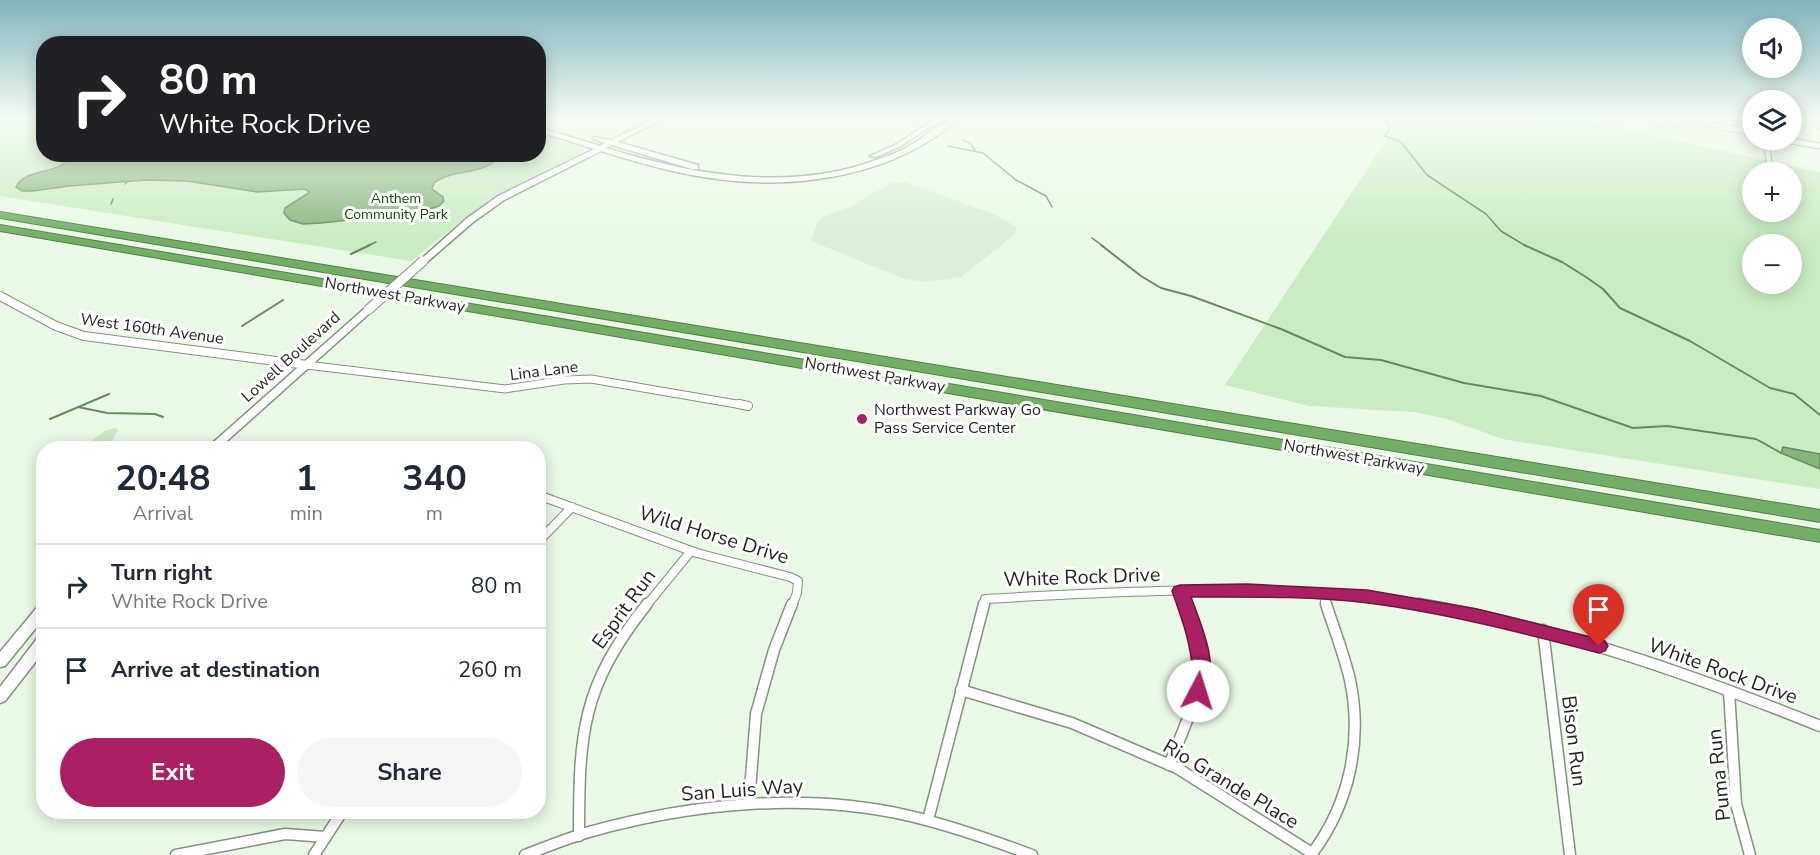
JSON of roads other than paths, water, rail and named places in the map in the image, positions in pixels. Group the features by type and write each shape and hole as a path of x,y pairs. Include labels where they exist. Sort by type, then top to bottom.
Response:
{"highway":[{"name":"Northwest Parkway","path":"0,215 1820,516"},
{"name":"Northwest Parkway","path":"0,228 1820,536"}],"main road":[{"name":"Lowell Boulevard","path":"221,441 423,261 493,202 582,158"},
{"path":"639,158 698,174 741,179 796,178 840,172 889,158"},
{"path":"664,158 700,168 749,173 790,172 831,167 864,158"},
{"path":"0,662 36,618"},
{"path":"0,698 36,651"}],"street":[{"name":"West 160th Avenue","path":"0,296 56,326 84,336 307,365"},
{"name":"Lina Lane","path":"307,365 505,389 591,378 748,406"},
{"name":"Wild Horse Drive","path":"546,498 724,562 790,577 798,581 797,593 774,650 756,714 749,803"},
{"path":"546,534 572,507"},
{"name":"Esprit Run","path":"579,836 583,728 592,699 606,664 630,625 691,551"},
{"name":"White Rock Drive","path":"928,820 985,599 1247,590 1367,597 1426,605 1543,630 1689,675 1820,726"},
{"path":"1169,765 1198,695 1202,668 1196,634 1180,591"},
{"path":"1312,854 1323,841 1348,787 1355,746 1352,690 1323,594"},
{"name":"Bison Run","path":"1543,630 1570,855"},
{"name":"Rio Grande Place","path":"961,690 1072,723 1169,765 1312,854"},
{"name":"Puma Run","path":"1729,691 1736,804 1750,855"},
{"name":"San Luis Way","path":"525,855 579,836 664,813 788,801 858,807 928,820 1008,844 1032,855"},
{"path":"314,855 338,819"},
{"path":"176,855 285,834 326,837"}],"waterway":[{"path":"989,158 1016,180 1046,196 1052,207"},
{"path":"1414,158 1427,175 1486,214 1501,231 1525,246"},
{"path":"125,184 128,181"},
{"path":"111,204 113,199"},
{"path":"432,208 436,217"},
{"path":"1092,238 1103,246"},
{"path":"367,246 376,242"},
{"path":"351,254 370,245"},
{"path":"1101,245 1141,276 1161,288 1191,296 1281,329 1345,357 1381,360 1464,383 1541,396 1633,428 1667,426 1756,439 1781,453"},
{"path":"1525,246 1562,262 1586,277 1603,289 1620,308 1690,341 1770,388 1794,394 1820,415"},
{"path":"242,326 283,300"},
{"path":"78,407 109,394"},
{"path":"50,419 78,407"},
{"path":"78,407 107,413 155,414 163,417"}],"place":[{"name":"Northwest Parkway Go Pass Service Center","path":"862,419"}],"park label":[{"name":"Anthem Community Park","path":"396,206"}]}
